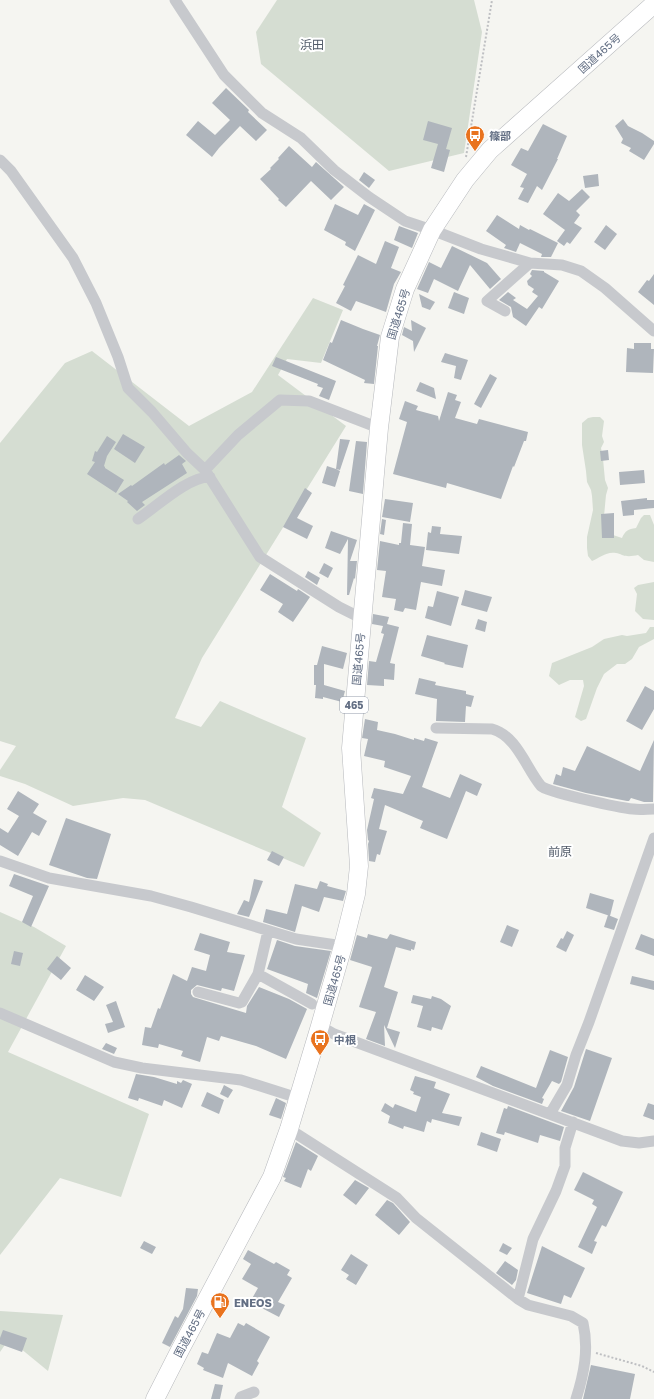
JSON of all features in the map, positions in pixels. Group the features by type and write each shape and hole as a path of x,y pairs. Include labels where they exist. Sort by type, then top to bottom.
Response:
{"highway":[{"name":"国道465号","path":"155,1399 272,1177 289,1129 320,1026 356,894 359,866 351,748 361,618 379,428 390,337 405,289 432,230 466,180 490,150 654,4"}],"street":[{"path":"175,0 224,75 262,113 301,138 334,170 369,197 405,221 481,249 530,263 562,265 581,271 605,288 654,331"},
{"path":"0,160 11,171 73,258 96,302 118,357 128,388 152,412 187,453 208,474 260,557 339,607 361,618"},
{"path":"505,310 487,301 530,263"},
{"path":"138,519 191,482 208,474 238,435 280,400 309,401 379,428"},
{"path":"436,728 492,729 497,731 511,741 542,787 585,800 633,809 654,808"},
{"path":"550,1114 567,1085 576,1055 590,1022 654,838"},
{"path":"0,861 49,878 151,896 296,939 343,946"},
{"path":"198,992 239,1003 242,1002 258,974 268,931"},
{"path":"258,974 312,1004"},
{"path":"0,1013 114,1062 142,1068 241,1080 298,1098"},
{"path":"320,1026 334,1034 622,1141 639,1143 654,1141"},
{"path":"518,1299 533,1239 556,1191 565,1166 565,1148 573,1122"},
{"path":"289,1129 397,1198 416,1218 518,1299 528,1305 571,1316 583,1323 587,1350 581,1385 576,1399"},
{"path":"240,1399 241,1397 254,1392"}],"path":[{"path":"466,180 466,154 492,0"},
{"path":"587,1350 642,1366 654,1372"}],"shaded area":[{"path":"277,0 474,0 482,32 464,153 389,171 261,64 256,32"},
{"path":"313,298 343,310 321,363 287,359 278,375 346,426 202,658 175,718 201,727 220,701 306,738 282,807 321,833 304,867 145,800 123,798 73,806 25,784 0,776 0,770 16,746 0,741 0,443 65,363 92,351 189,426 252,392"},
{"path":"600,417 604,421 602,436 604,442 601,448 605,480 608,488 604,516 613,535 622,538 627,531 636,528 644,515 650,515 654,525 654,562 644,560 638,555 626,556 618,553 606,554 592,561 588,556 587,537 593,510 591,490 587,482 582,445 582,423 588,418"},
{"path":"654,582 654,620 643,619 635,611 637,594 634,588 638,585"},
{"path":"650,627 654,627 654,639 639,647 632,659 625,664 617,664 604,674 597,688 586,719 581,721 575,717 584,686 583,680 570,680 559,685 549,676 552,663 592,647 604,639 622,635 627,636 646,633"},
{"path":"0,912 34,927 66,946 8,1052 149,1114 121,1197 60,1178 0,1255"},
{"path":"0,1311 63,1315 48,1371 9,1339 0,1352"}],"building":[{"path":"226,88 267,130 256,141 240,126 212,157 186,135 198,121 215,135 230,120 212,103"},
{"path":"623,119 628,126 654,141 654,144 644,160 629,151 631,148 621,143 623,139 615,126"},
{"path":"428,121 452,128 446,149 450,150 444,172 431,168 438,144 423,140"},
{"path":"543,124 567,136 558,159 542,190 537,186 528,203 518,199 524,188 520,187 527,174 511,165 521,148 528,151"},
{"path":"289,146 312,167 316,162 344,187 331,200 311,181 286,207 260,179 271,169 270,168"},
{"path":"364,172 375,180 369,188 359,180"},
{"path":"598,174 599,186 585,188 583,176"},
{"path":"582,189 590,197 576,211 580,215 574,223 582,228 570,244 567,242 564,246 557,241 565,230 543,214 558,193 569,201"},
{"path":"335,204 358,215 364,204 375,210 355,251 345,245 346,242 324,230"},
{"path":"497,215 519,229 520,225 558,243 551,257 541,257 542,254 520,243 516,252 504,248 506,245 486,231"},
{"path":"606,225 617,234 605,250 594,242"},
{"path":"399,226 418,233 412,248 394,240"},
{"path":"385,241 399,247 391,268 401,272 394,284 386,312 356,301 351,311 336,303 358,255 376,264"},
{"path":"452,246 487,263 501,279 490,289 470,265 458,291 434,279 428,293 417,289 429,262 441,268"},
{"path":"532,270 544,271 559,281 542,309 539,307 526,326 513,317 511,307 499,300 508,292 516,298 513,300 527,309 538,296 532,292 534,289 528,285 527,281 532,276 530,274"},
{"path":"654,274 654,305 638,292 647,280 649,281"},
{"path":"454,292 469,298 464,314 448,308"},
{"path":"419,294 435,302 430,310 422,307"},
{"path":"341,320 380,335 377,346 374,384 364,383 365,380 323,360 330,342 332,343"},
{"path":"411,320 426,328 414,352 413,341 402,335 404,327 412,331"},
{"path":"634,343 651,343 651,349 654,349 653,373 626,372 627,348 634,349"},
{"path":"445,353 468,360 461,380 454,378 456,366 441,362"},
{"path":"276,357 336,381 329,400 319,396 323,388 317,386 318,384 272,366"},
{"path":"490,374 497,378 481,408 474,404"},
{"path":"420,382 434,388 436,399 416,391"},
{"path":"448,392 457,395 455,400 461,402 455,418 477,424 479,419 528,432 526,441 524,441 514,467 513,466 501,499 447,483 446,488 393,474 407,422 399,419 405,401 418,406 416,410 438,416 439,421"},
{"path":"123,434 145,447 135,463 114,449"},
{"path":"107,436 116,442 107,456 104,466 124,480 116,493 87,474 95,462 92,461 95,451 97,452"},
{"path":"340,439 350,440 340,470 336,469"},
{"path":"356,441 367,442 363,494 349,491"},
{"path":"608,450 609,460 601,461 600,451"},
{"path":"179,455 186,461 182,464 187,473 142,502 145,505 137,511 127,502 128,501 118,494 164,463 165,465"},
{"path":"327,466 340,471 335,487 322,483"},
{"path":"644,470 645,483 620,485 619,472"},
{"path":"305,488 312,493 297,518 313,526 307,539 283,527"},
{"path":"647,498 647,500 654,500 654,508 634,510 634,515 623,516 621,501"},
{"path":"385,499 413,503 410,522 382,517"},
{"path":"614,513 614,538 602,538 601,514"},
{"path":"382,519 386,520 384,535 380,534"},
{"path":"403,523 412,524 410,545 425,547 422,566 445,570 442,586 421,582 416,610 405,608 403,612 394,610 396,599 382,597 386,571 377,570 380,541 399,545 399,543 401,543"},
{"path":"432,526 441,527 440,534 462,536 459,554 426,550 428,532 431,533"},
{"path":"331,531 357,540 350,561 357,561 355,579 354,578 349,595 347,595 348,539 340,554 325,548"},
{"path":"324,563 333,568 328,578 319,573"},
{"path":"308,571 320,578 317,585 305,577"},
{"path":"270,574 297,591 298,589 310,597 293,622 278,612 283,604 260,590"},
{"path":"465,590 492,597 487,612 461,605"},
{"path":"437,591 459,597 451,626 425,618 428,606 433,607"},
{"path":"373,614 389,617 387,624 399,627 390,663 395,664 394,680 384,679 384,686 367,685 369,661 376,662 384,634 381,633 383,626 372,624"},
{"path":"478,619 487,622 485,632 475,629"},
{"path":"427,635 468,645 463,668 444,664 445,663 421,656"},
{"path":"322,646 347,653 343,669 324,664 324,685 345,691 342,702 323,697 323,699 315,698 316,685 314,685 314,665 317,665"},
{"path":"419,678 436,682 435,685 466,691 466,694 474,696 471,707 466,706 465,722 436,721 437,699 415,694"},
{"path":"645,686 654,691 654,709 642,730 626,721"},
{"path":"365,719 378,722 377,730 414,740 414,738 424,741 425,738 438,742 422,787 450,798 460,774 482,784 477,796 466,791 447,839 420,828 423,821 385,805 379,829 387,831 380,855 377,854 375,862 369,861 369,841 367,830 374,799 371,798 374,788 403,794 411,776 384,767 385,761 364,756 368,739 362,738"},
{"path":"654,740 653,802 644,802 631,798 627,801 586,793 553,784 556,774 561,776 563,767 575,771 587,746 640,771"},
{"path":"18,791 39,804 33,813 47,821 39,836 32,832 18,856 0,845 0,828 8,833 19,816 7,809"},
{"path":"66,818 111,834 97,879 87,878 49,865"},
{"path":"272,851 284,857 279,866 267,860"},
{"path":"14,874 49,886 31,927 22,922 33,896 9,886"},
{"path":"254,879 263,881 249,917 237,914 244,900 249,902"},
{"path":"320,881 328,884 327,886 346,891 343,901 324,897 319,912 302,906 295,932 263,922 266,909 287,914 295,884 317,889"},
{"path":"590,893 614,900 610,916 586,908"},
{"path":"608,915 618,919 614,930 604,927"},
{"path":"507,925 519,930 512,947 500,942"},
{"path":"567,931 574,935 566,952 556,947 561,938 563,939"},
{"path":"200,933 230,942 227,952 245,955 234,991 222,988 221,991 197,985 191,990 193,997 246,1013 247,1006 259,987 289,999 307,1009 286,1059 256,1046 221,1036 219,1041 207,1037 200,1062 181,1056 183,1051 159,1044 158,1048 142,1045 145,1027 151,1028 173,974 187,981 192,967 206,971 210,955 194,950"},
{"path":"368,934 387,939 390,934 416,942 414,950 411,949 411,951 396,947 384,987 398,992 387,1028 400,1032 395,1048 384,1025 385,1046 366,1039 376,1012 359,1007 372,967 350,960 357,935 367,938"},
{"path":"641,934 654,939 654,956 635,949"},
{"path":"277,940 295,946 331,951 317,998 306,993 308,984 267,969"},
{"path":"14,951 23,953 20,966 11,964"},
{"path":"57,956 71,968 61,980 47,969"},
{"path":"85,975 104,987 94,1001 76,990"},
{"path":"632,976 654,981 654,990 630,984"},
{"path":"413,995 431,999 432,996 441,999 451,1006 442,1030 432,1027 431,1031 417,1027 423,1006 411,1003"},
{"path":"116,1001 125,1027 108,1033 105,1024 113,1022 106,1005"},
{"path":"106,1043 117,1048 114,1054 102,1049"},
{"path":"586,1049 612,1058 590,1121 561,1111 574,1087"},
{"path":"550,1050 568,1057 561,1082 559,1084 552,1081 542,1098 544,1099 542,1104 493,1086 476,1077 481,1066 536,1088"},
{"path":"136,1074 154,1077 177,1084 177,1081 181,1083 183,1080 192,1084 182,1108 164,1100 162,1106 139,1098 138,1101 128,1098"},
{"path":"415,1076 436,1082 434,1088 450,1094 442,1113 462,1117 459,1126 432,1119 431,1123 427,1121 424,1132 404,1126 403,1129 388,1123 390,1116 381,1111 385,1103 393,1108 395,1104 416,1112 421,1097 413,1094 414,1092 410,1090"},
{"path":"224,1085 233,1090 228,1098 220,1094"},
{"path":"207,1092 224,1100 219,1114 201,1106"},
{"path":"276,1098 286,1103 281,1119 269,1115"},
{"path":"648,1103 654,1105 654,1120 643,1116"},
{"path":"508,1106 564,1127 560,1141 540,1135 538,1143 505,1132 504,1135 496,1133 504,1108 507,1109"},
{"path":"481,1132 501,1139 497,1152 477,1145"},
{"path":"296,1142 318,1156 311,1171 308,1169 301,1188 284,1181 286,1178 283,1177"},
{"path":"583,1172 623,1192 606,1227 602,1225 594,1241 597,1242 592,1254 578,1247 597,1207 592,1204 594,1200 574,1190"},
{"path":"355,1180 369,1188 356,1205 343,1195"},
{"path":"387,1200 393,1203 410,1222 399,1235 375,1215"},
{"path":"144,1241 156,1247 152,1254 140,1248"},
{"path":"503,1243 512,1248 507,1255 499,1251"},
{"path":"542,1246 585,1268 571,1298 564,1295 561,1304 527,1293"},
{"path":"248,1250 274,1264 276,1262 290,1270 287,1275 292,1278 278,1302 285,1305 279,1317 250,1302 258,1288 242,1279 251,1264 243,1259"},
{"path":"351,1254 368,1265 356,1285 346,1279 349,1275 341,1270"},
{"path":"505,1261 518,1270 516,1280 512,1285 496,1273"},
{"path":"186,1288 198,1289 197,1296 170,1347 162,1343 175,1316 178,1318 183,1309"},
{"path":"238,1323 244,1326 246,1323 270,1337 257,1361 259,1363 252,1376 228,1363 223,1378 203,1370 204,1368 197,1364 202,1352 208,1354 217,1333 230,1338"},
{"path":"3,1330 27,1338 22,1352 0,1344 0,1338"},
{"path":"591,1365 635,1374 630,1399 583,1399"},
{"path":"215,1384 223,1385 220,1399 211,1399"}],"place":[{"name":"篠部","path":"475,152"},
{"name":"中根","path":"320,1056"},
{"name":"ENEOS","path":"220,1319"}],"district":[{"name":"浜田","path":"312,44"},
{"name":"前原","path":"560,851"}]}
